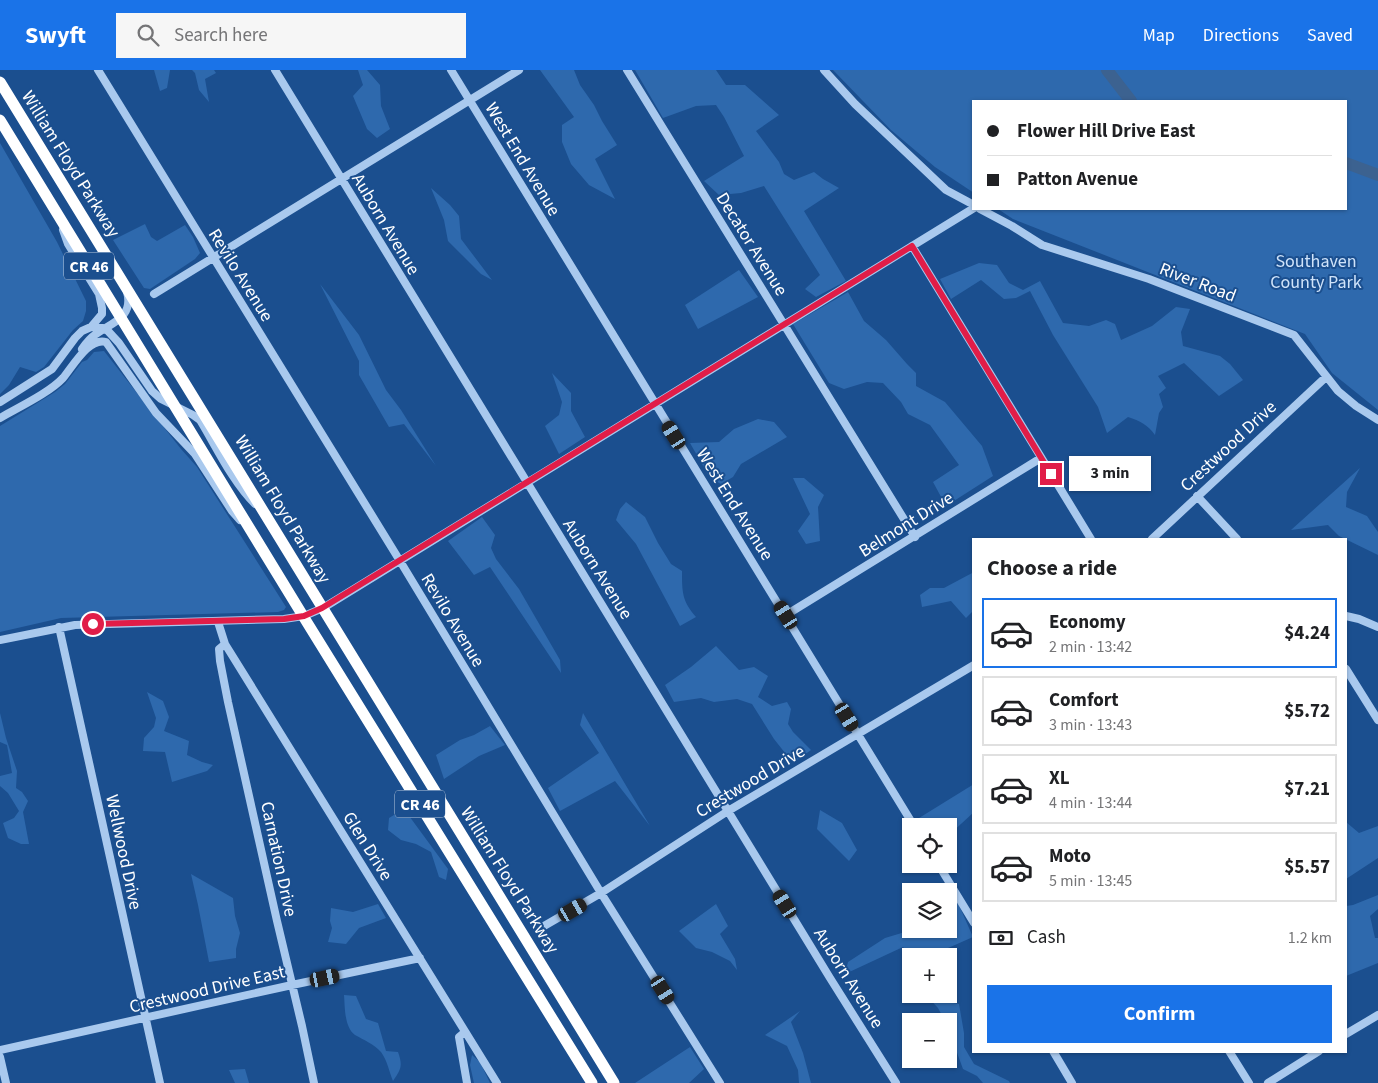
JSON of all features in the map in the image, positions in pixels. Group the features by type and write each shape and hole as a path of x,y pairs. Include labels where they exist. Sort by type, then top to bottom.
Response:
{"highway":[{"name":"William Floyd Parkway","path":"0,82 266,515 313,612 592,1083"},
{"name":"William Floyd Parkway","path":"0,120 249,525 313,612 614,1083"}],"street":[{"name":"Revilo Avenue","path":"98,70 400,561 601,893 720,1083"},
{"name":"Auborn Avenue","path":"275,70 896,1083"},
{"name":"West End Avenue","path":"451,70 909,818"},
{"path":"154,294 519,70"},
{"name":"Decator Avenue","path":"627,70 915,537"},
{"path":"824,70 855,104 946,190 972,205"},
{"path":"0,640 75,624 284,619 313,612 400,561 972,207"},
{"name":"River Road","path":"982,210 1042,244 1149,279 1294,336 1326,377 1347,399 1378,420"},
{"path":"0,402 52,369 82,331 90,327 102,314 98,294 68,244 57,214"},
{"path":"912,246 1090,538"},
{"path":"70,368 86,342 121,318 126,312 129,297 126,286"},
{"path":"90,327 94,326 108,331 152,391 200,420 248,497 266,515"},
{"path":"1,417 53,386 87,348 96,342 103,341 108,344 161,420 201,461 232,511 242,522 249,525"},
{"name":"Crestwood Drive","path":"1153,538 1326,377"},
{"name":"Belmont Drive","path":"786,615 1040,458"},
{"path":"1197,496 1236,538"},
{"path":"1347,616 1378,627"},
{"name":"Glen Drive","path":"218,622 226,644 497,1083"},
{"name":"Wellwood Drive","path":"59,627 160,1083"},
{"name":"Carnation Drive","path":"226,644 219,649 220,664 314,1083"},
{"name":"Crestwood Drive","path":"544,926 601,893 728,811 972,666"},
{"path":"1347,671 1378,720"},
{"path":"943,873 972,920"},
{"name":"Crestwood Drive East","path":"0,1050 420,958"},
{"path":"1347,1033 1378,1015"},
{"path":"465,1032 459,1037 467,1083"},
{"path":"1054,1053 1072,1083"},
{"path":"1230,1053 1249,1083"},
{"path":"1268,1083 1316,1053"},
{"path":"0,1057 6,1083"}],"green space":[{"path":"154,70 170,70 167,88 160,91"},
{"path":"192,70 214,70 216,73 205,79 209,102 199,90 195,73"},
{"path":"358,70 367,70 380,85 381,106 390,129 377,138 367,129 353,96 363,85"},
{"path":"540,70 574,70 580,85 617,145 595,159 615,199 589,185 571,164 562,142 562,125 574,117"},
{"path":"635,70 716,70 726,85 745,85 779,115 756,131 779,162 784,174 794,180 814,172 839,188 804,211 846,281 816,297 805,289 820,275 764,186 741,193 719,195 704,181 744,156 716,105 696,106 663,118"},
{"name":"Southaven County Park","path":"833,70 1378,70 1378,410 1332,373 1305,334 1013,219 1000,210 1347,210 1347,100 972,100 972,192 935,167 891,130"},
{"path":"0,143 57,242 86,301 86,311 83,321 73,330 44,367 36,372 20,367 9,385 0,394"},
{"path":"431,188 459,216 461,239 492,280 481,274 448,241 444,220"},
{"path":"145,224 151,237 157,241 185,225 200,253 195,259 150,289 144,288 113,240"},
{"path":"979,263 997,265 1009,283 1023,290 1040,281 1063,323 1089,326 1106,320 1115,324 1121,340 1152,326 1176,307 1190,309 1181,332 1183,346 1220,356 1230,364 1243,380 1219,396 1184,363 1158,376 1166,388 1159,394 1163,407 1159,413 1155,435 1143,424 1128,417 1107,433 1098,407 1053,335 1030,291 1016,298 1004,299 981,280 951,299 940,279"},
{"path":"739,270 758,297 698,329 685,305"},
{"path":"320,284 359,335 386,390 401,410 436,466 404,424 389,427 359,375 359,361"},
{"path":"848,292 864,321 886,340 916,373 916,386 945,402 982,446 993,476 946,506 933,482 959,465 930,425 908,414 901,402 883,383 867,382 844,389 829,383 793,324"},
{"path":"104,351 197,467 286,607 284,610 278,612 61,618 0,632 0,426 55,392 65,384 82,362 87,360 94,352"},
{"path":"552,373 571,393 571,411 585,437 559,454 545,426 559,415 562,402"},
{"path":"758,419 774,422 787,437 741,464 733,477 721,484 710,478 690,443 719,442 734,429"},
{"path":"1360,468 1347,492 1346,507 1367,516 1378,532 1378,555 1347,540 1347,538 1339,536 1328,525 1291,530"},
{"path":"793,478 804,478 824,495 818,507 820,541 806,544 798,531 810,514"},
{"path":"626,502 645,517 671,564 682,571 685,601 696,617 680,626 636,544 616,520 620,509"},
{"path":"482,517 495,535 491,548 496,559 519,589 560,660 561,673 490,567 474,575 448,541"},
{"path":"972,573 972,612 966,618 951,601 922,607 920,595 930,588 944,588"},
{"path":"716,646 739,670 754,667 768,676 758,697 772,706 787,702 791,709 788,724 793,732 811,750 793,763 774,739 752,704 737,699 714,702 701,698 674,702 665,685"},
{"path":"147,692 163,701 169,717 164,731 189,741 187,755 213,765 207,771 172,782 165,752 143,751 144,738 154,727 156,718"},
{"path":"0,713 17,771 16,788 22,792 28,801 23,812 29,844 21,844 8,838 3,823 14,818 19,811 8,793 0,786 0,776 12,773 7,745 0,742"},
{"path":"583,713 650,826 615,781 560,811 548,788 599,753 580,725"},
{"path":"490,726 505,745 479,756 444,779 436,755 460,740"},
{"path":"972,785 972,814 957,828 957,818 919,818"},
{"path":"404,809 448,869 446,880 439,877 431,852 416,844 401,840 388,830 389,818"},
{"path":"820,810 842,823 857,850 849,861 817,829"},
{"path":"1347,823 1359,833 1378,826 1378,858 1347,878"},
{"path":"191,874 233,898 235,916 240,933 236,958 209,962"},
{"path":"1378,895 1378,909 1370,916 1375,938 1378,938 1378,963 1347,976 1347,906"},
{"path":"958,903 972,935 972,937 948,948 903,947 845,974 848,962 885,938 902,933 902,938 957,938"},
{"path":"378,904 386,918 359,928 346,944 328,942 332,928 330,921 331,908 353,912"},
{"path":"716,904 728,926 720,934 735,959 737,970 730,961 712,952 696,948 679,931"},
{"path":"344,995 356,996 366,1019 378,1023 386,1051 398,1052 400,1067 393,1081 381,1052 351,1031 346,1016"},
{"path":"933,1003 959,1004 964,1033 964,1047 974,1064 1010,1083 983,1083 977,1076 963,1069 957,1053 957,1013 941,1013"},
{"path":"800,1011 791,1022 803,1053 811,1083 799,1083 798,1070 787,1046 765,1035"},
{"path":"690,1047 704,1069 689,1083 635,1083"},
{"path":"472,1055 480,1062 490,1083 474,1083 470,1065"},
{"path":"245,1069 249,1083 235,1083 229,1070"}],"waterway":[{"path":"1107,70 1130,100"},
{"path":"1347,163 1378,175"}],"route":[{"path":"93,624 284,619 304,616 322,608 912,246 1051,474"}]}
